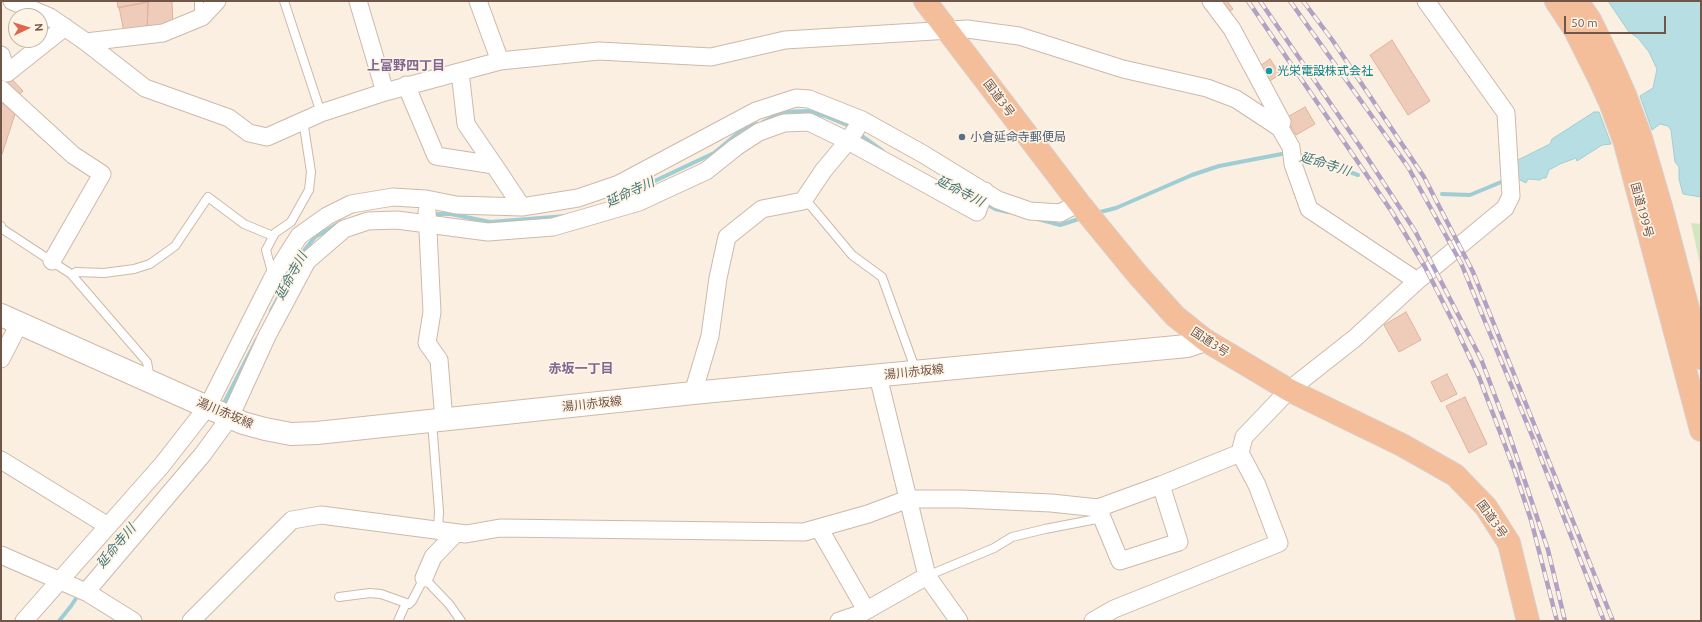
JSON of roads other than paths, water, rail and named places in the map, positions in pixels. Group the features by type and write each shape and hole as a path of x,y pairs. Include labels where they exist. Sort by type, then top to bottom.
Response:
{"highway":[{"name":"国道3号","path":"925,1 1082,206 1138,275 1175,316 1205,340 1289,390 1402,445 1455,475 1486,507 1509,542 1528,621"},
{"name":"国道199号","path":"1556,1 1618,99"},
{"name":"国道199号","path":"1577,1 1590,20 1633,141 1662,210 1701,358"},
{"name":"国道199号","path":"1633,141 1701,430"}],"main road":[{"name":"湯川赤坂線","path":"10,319 230,417 265,430 291,434 317,433 693,393 1187,346 1205,340"}],"street":[{"path":"12,1 50,17 86,42 145,88 229,118 249,133 267,137 303,120 385,92 500,61 598,51 711,57 785,40 966,30 1019,36 1124,69 1207,88 1236,99 1280,128 1291,146 1293,164 1309,209 1417,281"},
{"path":"86,42 163,33 199,18 217,1"},
{"path":"358,1 385,92"},
{"path":"478,1 500,61"},
{"path":"1211,1 1235,36 1282,122 1280,128"},
{"path":"1093,621 1114,610 1279,543 1257,485 1240,453 1244,437 1289,390 1355,338 1417,281 1505,208 1511,196 1506,113 1426,1"},
{"path":"3,82 64,27"},
{"path":"1,56 3,82 73,155 102,174 52,261"},
{"path":"460,72 466,124 522,207"},
{"path":"406,86 436,156 494,165"},
{"path":"24,621 162,465 208,406 273,278 299,236 327,216 351,204 393,197 426,199 456,206 522,207 578,198 619,184 756,111 796,98 809,99 862,120 918,151 998,200 1030,211 1060,213 1082,206"},
{"path":"693,393 710,336 718,278 727,237 762,209 803,201 823,171 848,141 862,120"},
{"path":"88,593 91,586 202,454 230,417 267,336 307,261 344,229 368,221 396,220 488,232 553,227 610,212 639,202 706,171 736,147 759,132 784,123 809,122 848,141 977,212 985,191"},
{"path":"903,172 918,151"},
{"path":"650,168 658,193"},
{"path":"426,199 432,312 427,343 439,360 438,421"},
{"path":"1,359 10,319"},
{"path":"878,376 927,576 959,621"},
{"path":"191,621 292,520 321,515 466,534 500,528 804,532 868,514 908,500 962,498 1051,503 1100,513 1161,485 1240,453"},
{"path":"1,460 108,526"},
{"path":"1100,513 1120,561 1179,542 1161,485"},
{"path":"819,528 864,615"},
{"path":"424,578 433,557 456,533"},
{"path":"1,555 88,593 133,621"},
{"path":"840,621 864,615 927,576"}],"lane":[{"path":"199,1 199,18"},
{"path":"284,1 322,113"},
{"path":"273,278 266,250 275,233 291,222 309,190 311,172 303,120"},
{"path":"72,275 76,272 104,273 134,269 150,264 175,246 208,197 244,224 273,236"},
{"path":"803,201 811,206 852,255 882,277 916,372"},
{"path":"1,226 72,275 147,362 150,381"},
{"path":"438,421 438,530"},
{"path":"927,576 986,551 1012,537 1100,513"},
{"path":"339,597 370,593 381,594 409,604 424,578 449,604 461,621"},
{"path":"398,621 406,603"}],"water":[{"path":"1608,1 1701,1 1701,197 1683,194 1679,179 1679,167 1675,162 1671,130 1668,126 1660,124 1652,130 1640,96 1653,88 1657,69 1649,52 1638,38 1629,32"},
{"path":"1594,112 1599,112 1611,144 1602,145 1577,161 1576,158 1560,164 1549,170 1546,178 1542,178 1540,180 1528,179 1526,183 1516,178 1514,162 1550,144 1552,139"}],"waterway":[{"name":"延命寺川","path":"763,122 783,112 808,111 825,116 847,125 852,129"},
{"name":"延命寺川","path":"608,203 714,153 743,129 757,124"},
{"name":"延命寺川","path":"858,133 883,151"},
{"name":"延命寺川","path":"1096,213 1116,208 1192,175 1219,166 1287,153"},
{"name":"延命寺川","path":"1296,155 1307,157 1358,175"},
{"name":"延命寺川","path":"1442,194 1470,195 1506,180"},
{"name":"延命寺川","path":"947,186 978,199"},
{"name":"延命寺川","path":"985,203 995,209 1008,212"},
{"name":"延命寺川","path":"431,214 451,214 490,222 566,216"},
{"name":"延命寺川","path":"1038,219 1060,225 1082,218"},
{"name":"延命寺川","path":"298,260 315,237 341,222"},
{"name":"延命寺川","path":"271,311 294,268"},
{"name":"延命寺川","path":"222,407 257,339"},
{"name":"延命寺川","path":"59,621 79,594"}],"railway":[{"path":"1248,1 1392,212 1425,267 1454,324 1479,377 1514,469 1531,520 1557,621"},
{"path":"1260,1 1359,145 1415,231 1481,359 1506,425 1548,550 1565,621"},
{"path":"1290,1 1408,167 1461,263 1537,448 1604,621"},
{"path":"1303,1 1333,41 1424,177 1473,272 1613,621"}],"place":[{"name":"光栄電設株式会社","path":"1269,71"},
{"name":"小倉延命寺郵便局","path":"962,137"}],"district":[{"name":"上富野四丁目","path":"406,66"},
{"name":"赤坂一丁目","path":"581,369"}]}
